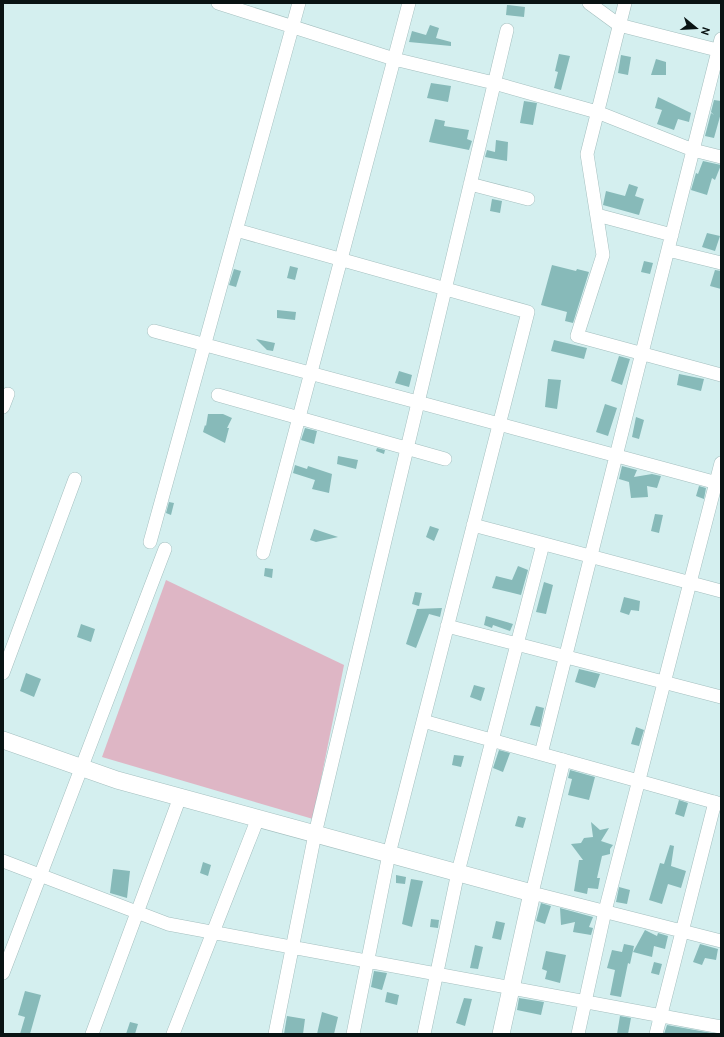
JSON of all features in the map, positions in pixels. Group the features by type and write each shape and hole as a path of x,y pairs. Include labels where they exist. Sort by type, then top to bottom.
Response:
{"main road":[{"path":"3,740 117,780 532,893 501,1034"}],"street":[{"path":"218,3 394,59 494,83 597,112 693,150 721,157"},
{"path":"150,542 299,3"},
{"path":"263,552 409,3"},
{"path":"541,754 720,47 619,26 589,3"},
{"path":"625,3 587,154 603,256 577,336 721,375"},
{"path":"276,1034 315,834 507,30"},
{"path":"470,184 528,199"},
{"path":"596,215 672,236"},
{"path":"236,230 528,312 389,854 353,1034"},
{"path":"668,250 721,263"},
{"path":"154,331 718,484"},
{"path":"3,406 8,394"},
{"path":"218,395 446,458"},
{"path":"578,1034 605,911 690,582 718,484 721,463"},
{"path":"3,673 75,479"},
{"path":"473,525 721,591"},
{"path":"424,1034 458,872 543,544"},
{"path":"3,973 165,549"},
{"path":"448,626 721,697"},
{"path":"423,721 718,803 682,931 656,1034"},
{"path":"564,760 532,893 721,941"},
{"path":"92,1034 180,797"},
{"path":"173,1034 258,818"},
{"path":"3,861 168,924 721,1027"}],"shaded area":[{"path":"166,580 344,665 313,819 102,757"}],"building":[{"path":"507,5 525,7 524,17 506,15"},
{"path":"430,25 439,28 436,38 451,42 451,46 409,42 412,31 426,35"},
{"path":"559,54 570,56 561,90 554,88 558,72 555,71"},
{"path":"621,55 631,57 628,75 618,73"},
{"path":"656,59 666,62 666,75 651,75"},
{"path":"431,83 451,86 448,102 427,98"},
{"path":"658,97 691,113 689,122 678,119 674,130 657,124 662,110 655,108"},
{"path":"714,100 721,101 721,113 714,138 705,136 711,113 714,115 711,112"},
{"path":"524,101 537,103 533,125 520,123"},
{"path":"435,119 445,121 444,126 469,130 467,139 472,141 469,150 429,142"},
{"path":"496,140 508,142 507,161 485,157 487,150 495,152"},
{"path":"703,161 721,165 715,180 712,178 707,195 691,190 696,173 698,174"},
{"path":"629,184 638,187 635,196 644,199 639,215 603,205 606,191 625,196"},
{"path":"492,199 502,201 500,213 490,211"},
{"path":"707,233 720,236 715,251 702,247"},
{"path":"644,261 653,263 650,274 641,272"},
{"path":"552,265 576,271 577,269 589,272 573,323 565,321 567,312 541,305"},
{"path":"290,266 298,268 295,280 287,278"},
{"path":"234,269 241,271 236,287 229,285"},
{"path":"715,270 721,271 721,289 710,286"},
{"path":"277,310 296,312 295,320 277,318"},
{"path":"256,339 275,343 273,351 267,350"},
{"path":"554,340 587,348 584,359 551,351"},
{"path":"619,356 630,359 622,385 611,381"},
{"path":"399,371 412,375 409,387 395,383"},
{"path":"679,374 704,379 701,391 677,385"},
{"path":"548,379 561,380 557,409 545,407"},
{"path":"605,404 617,408 608,436 596,432"},
{"path":"208,414 223,414 232,418 227,428 229,428 225,443 203,432 205,425 206,426"},
{"path":"636,417 644,420 639,439 632,437"},
{"path":"305,428 317,431 314,444 301,440"},
{"path":"377,448 385,450 384,454 376,451"},
{"path":"338,456 358,460 356,469 337,464"},
{"path":"295,465 307,469 308,466 332,474 329,493 312,489 315,480 293,473"},
{"path":"622,466 637,470 634,477 652,474 661,476 657,488 647,486 648,497 631,498 629,482 619,479"},
{"path":"699,486 706,488 704,499 696,496"},
{"path":"169,502 174,503 171,515 166,513"},
{"path":"655,514 663,515 659,533 651,531"},
{"path":"430,526 439,529 434,541 426,537"},
{"path":"314,529 338,537 316,542 310,540"},
{"path":"518,566 528,570 521,595 492,588 496,576 512,580"},
{"path":"265,568 273,569 272,578 264,576"},
{"path":"544,582 553,585 546,614 536,612"},
{"path":"415,592 422,593 419,606 412,604"},
{"path":"624,597 640,601 639,611 631,610 629,615 620,612"},
{"path":"442,608 440,617 429,614 416,648 406,644 417,609"},
{"path":"486,616 513,624 510,631 493,625 492,628 484,625"},
{"path":"81,624 95,629 91,642 77,637"},
{"path":"579,669 600,674 595,688 575,682"},
{"path":"26,673 41,679 34,697 20,691"},
{"path":"474,685 485,688 481,701 470,697"},
{"path":"536,706 544,708 540,727 530,725"},
{"path":"636,727 644,730 639,746 631,744"},
{"path":"499,750 510,753 503,772 493,768"},
{"path":"454,755 464,756 461,767 452,765"},
{"path":"570,770 595,777 589,800 568,795 572,779 568,778"},
{"path":"679,800 688,803 684,817 675,814"},
{"path":"518,816 526,818 523,828 515,826"},
{"path":"591,822 600,830 609,828 601,841 613,845 610,849 610,854 602,856 597,878 600,878 598,889 588,888 587,894 574,891 579,860 583,860 571,844 581,843 584,838 593,837"},
{"path":"670,845 674,846 671,866 686,871 681,888 668,884 662,904 649,900 660,863 664,864"},
{"path":"203,862 211,865 208,876 200,873"},
{"path":"113,869 130,871 127,898 110,893"},
{"path":"396,875 406,877 405,884 396,883"},
{"path":"411,879 423,881 412,927 402,924"},
{"path":"619,887 630,890 627,904 616,902"},
{"path":"541,903 551,906 545,924 536,921"},
{"path":"560,908 593,917 589,927 593,928 591,935 573,932 575,922 561,925"},
{"path":"431,919 439,920 438,928 430,927"},
{"path":"496,921 505,923 501,940 492,938"},
{"path":"645,930 657,936 658,933 668,936 665,949 654,946 652,957 633,952"},
{"path":"624,944 634,946 630,964 628,963 621,997 610,995 615,970 607,968 612,950 622,952"},
{"path":"700,944 718,949 716,960 705,958 702,965 693,962"},
{"path":"475,945 483,947 478,969 470,968"},
{"path":"546,951 566,955 560,983 545,979 547,971 542,969"},
{"path":"654,962 662,964 659,975 651,973"},
{"path":"374,971 387,973 382,990 371,987"},
{"path":"25,991 41,995 30,1034 20,1034 25,1017 18,1015"},
{"path":"387,992 399,995 397,1005 385,1002"},
{"path":"464,998 472,999 465,1026 456,1023"},
{"path":"519,998 544,1002 541,1015 517,1010"},
{"path":"322,1012 338,1017 334,1034 317,1034"},
{"path":"287,1016 305,1019 303,1034 284,1034"},
{"path":"620,1016 631,1018 628,1034 617,1034"},
{"path":"130,1022 138,1024 135,1034 126,1034"},
{"path":"667,1025 712,1033 712,1034 664,1034"}]}
